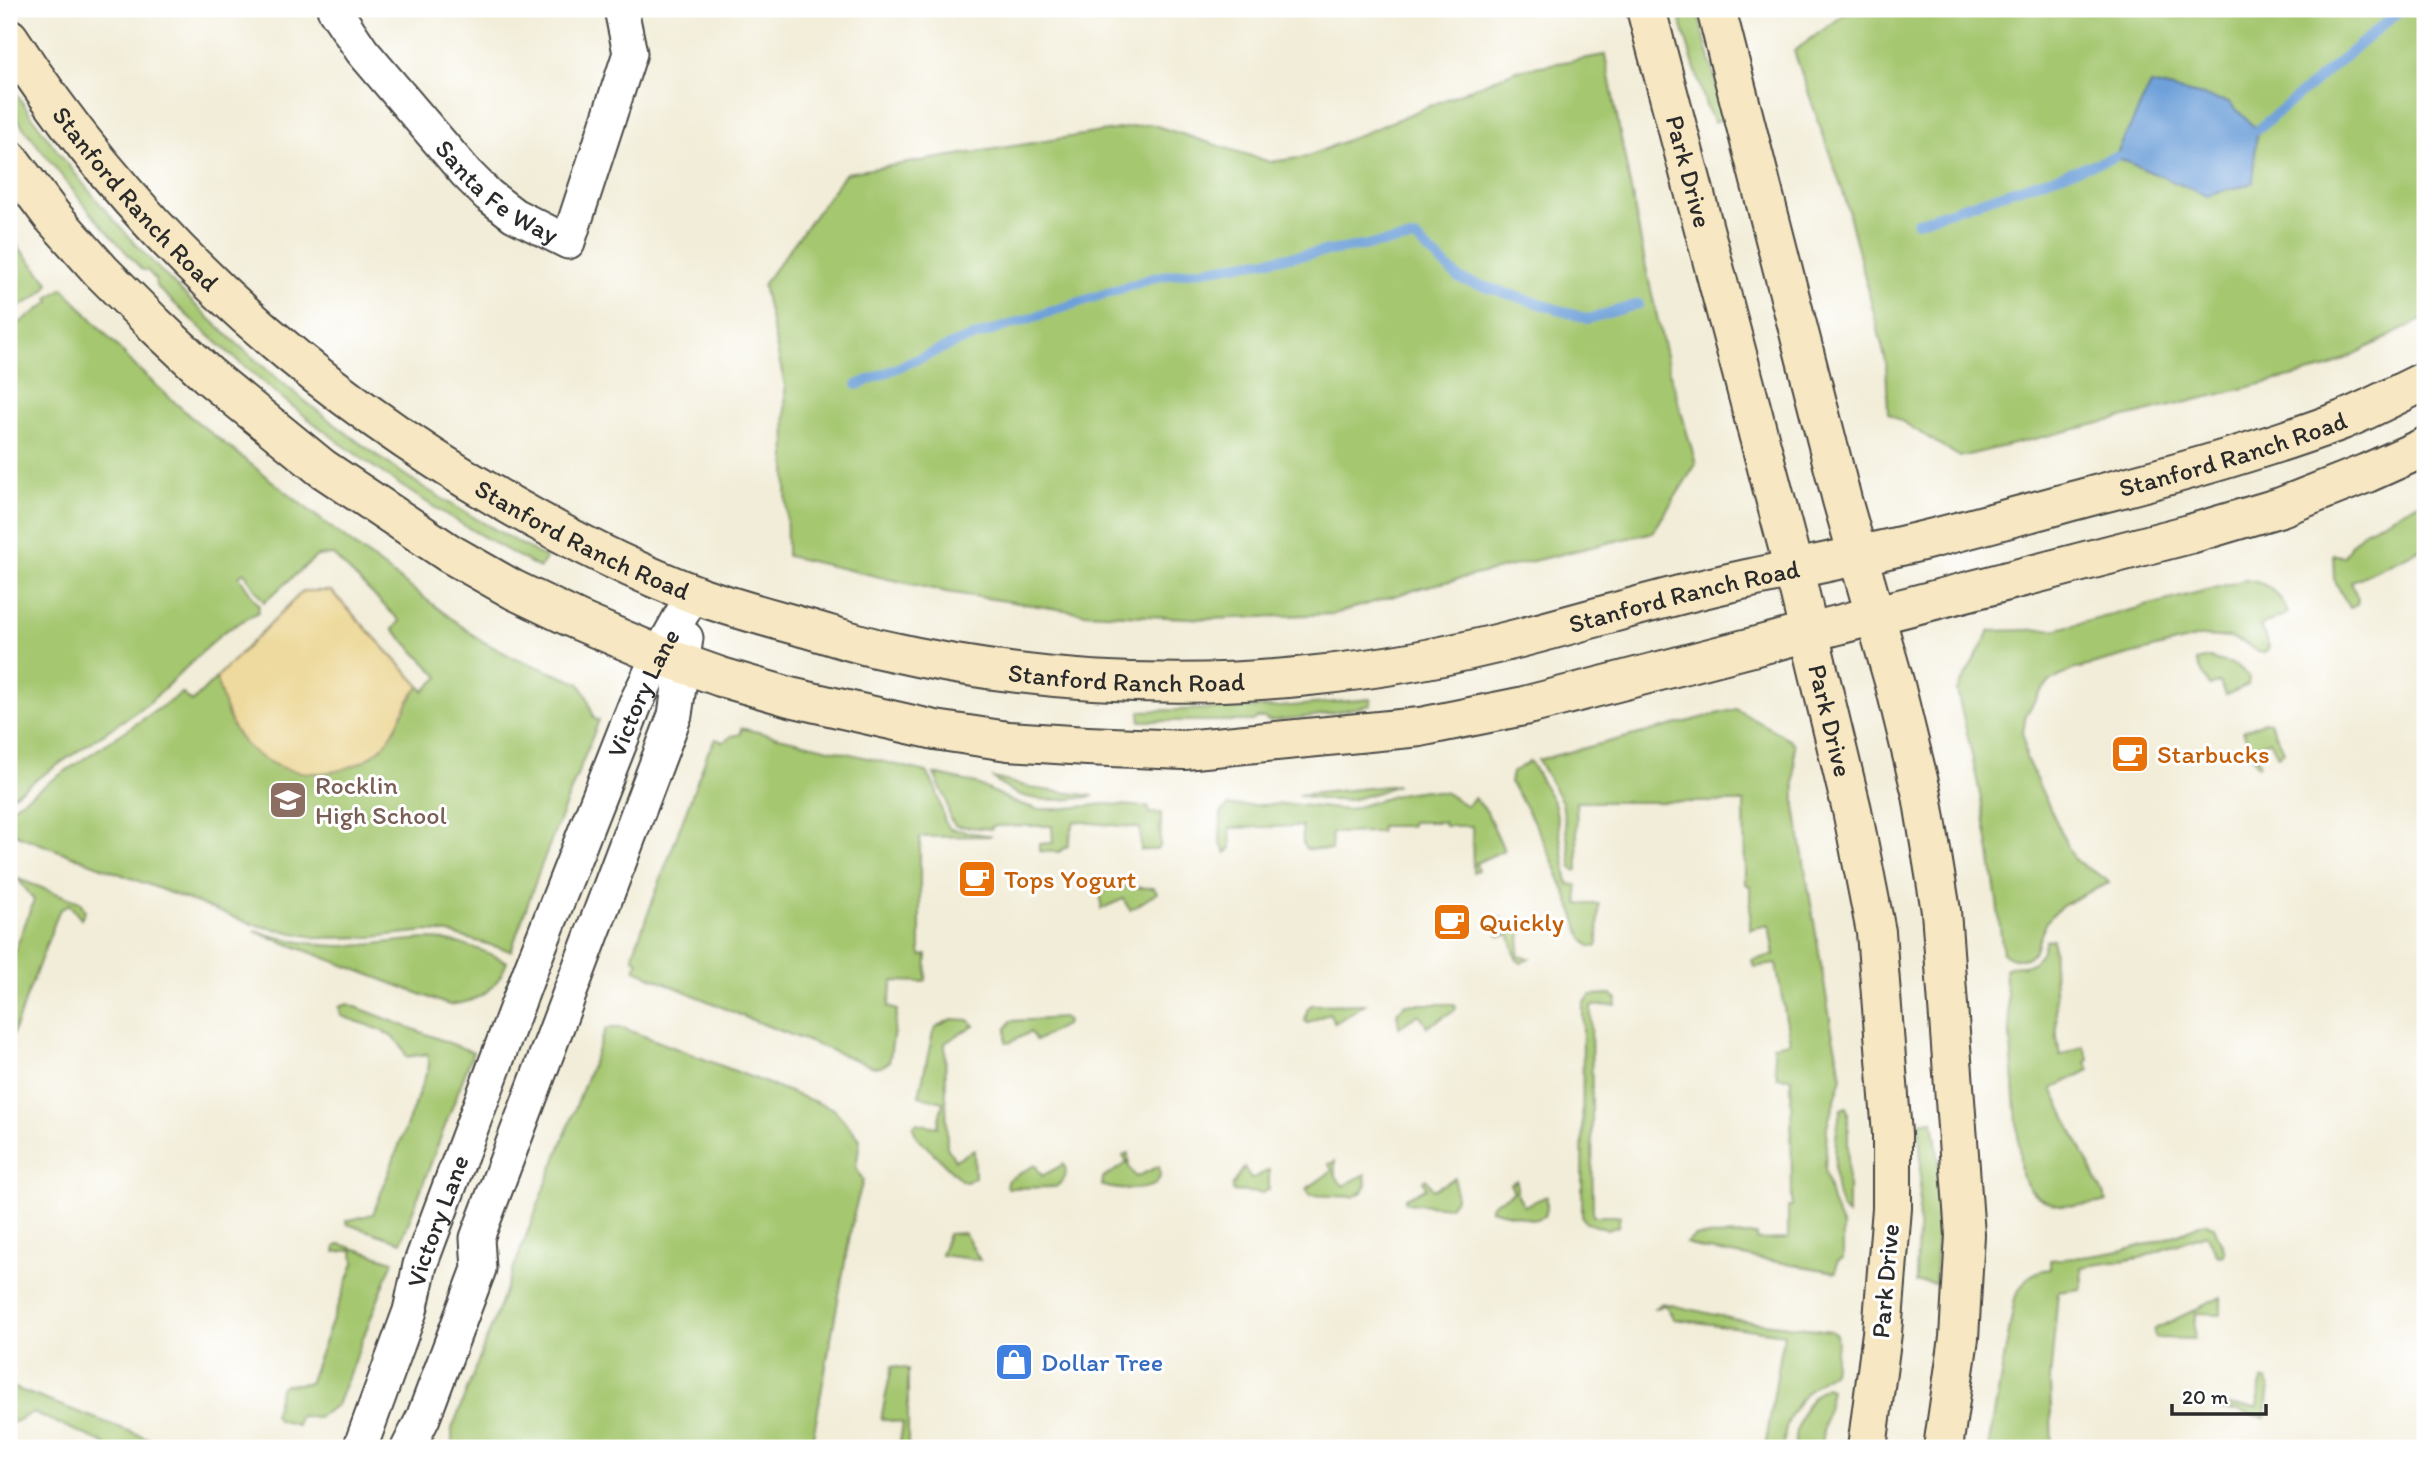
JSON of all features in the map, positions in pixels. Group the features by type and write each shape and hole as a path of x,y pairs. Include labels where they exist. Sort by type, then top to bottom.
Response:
{"main road":[{"name":"Park Drive","path":"1646,9 1794,570 1852,810 1876,932 1888,1062 1892,1208 1882,1333 1867,1448"},
{"path":"1716,9 1857,556 1922,795 1941,911 1965,1235 1959,1338 1943,1448"},
{"name":"Stanford Ranch Road","path":"9,38 104,170 149,222 226,297 306,366 371,418 420,452 606,556 693,594 740,610 878,648 947,662 1089,680 1160,682 1303,677 1444,656 1739,581 1919,542 2169,476 2344,419 2425,381"},
{"path":"9,159 52,216 101,271 208,375 322,468 438,546 514,590 577,620 671,659 790,697 935,730 1008,741 1184,750 1420,727 1524,706 2190,534 2255,515 2367,473 2425,447"}],"street":[{"name":"Santa Fe Way","path":"334,9 362,51 474,181 514,215 568,242 630,53 621,9"},
{"name":"Victory Lane","path":"360,1448 410,1311 421,1265 532,966 635,705 671,659 693,594"},
{"name":"Victory Lane","path":"408,1448 423,1418 479,1269 477,1238 675,715 671,659"}],"green space":[{"path":"1677,9 1697,9 1725,118 1714,122 1706,106"},
{"path":"1852,9 2425,9 2425,318 2328,368 1960,457 1888,413 1886,362 1845,198 1794,51"},
{"path":"1605,55 1646,268 1669,369 1696,464 1653,532 1421,588 1334,614 1209,619 1084,613 946,592 787,556 785,386 763,285 846,173 1150,124 1270,162 1306,157 1517,70"},
{"path":"9,83 49,140 137,246 236,343 289,388 399,471 546,558 540,568 435,508 386,475 291,405 200,328 156,286 155,279 147,270 142,270 91,213 23,127 9,107"},
{"path":"9,236 49,283 36,297 9,313"},
{"path":"63,288 136,367 191,417 329,526 480,640 510,656 579,683 587,696 594,719 599,720 511,951 449,933 427,931 372,937 319,938 255,925 9,832 9,809 182,693 192,702 303,591 331,591 424,691 439,677 393,629 400,621 333,555 317,556 264,602 244,572 239,576 259,606 258,612 222,633 150,702 9,798 9,330 50,302 48,298"},
{"path":"2425,500 2425,547 2351,582 2358,599 2357,605 2349,608 2334,579 2333,554 2344,557 2351,544 2366,530"},
{"path":"2245,580 2272,589 2288,613 2260,626 2269,647 2265,653 2230,638 2203,636 2072,670 2051,681 2040,692 2026,715 2023,732 2026,758 2074,859 2109,883 2072,901 2052,915 2035,949 2028,957 2018,959 2003,954 1985,821 1957,691 1990,631 2058,629"},
{"path":"2209,658 2236,665 2249,676 2248,685 2226,695 2220,682 2210,686 2196,661"},
{"path":"1370,699 1371,705 1315,716 1268,721 1265,718 1257,718 1253,721 1140,721 1140,711 1280,707"},
{"path":"1736,709 1794,744 1795,807 1842,1077 1827,1126 1825,1170 1832,1202 1843,1227 1843,1258 1837,1262 1836,1272 1702,1249 1686,1243 1695,1236 1756,1235 1756,1240 1788,1239 1788,1207 1792,1207 1791,1078 1777,1077 1773,1045 1790,1042 1776,964 1754,967 1752,960 1774,955 1769,925 1750,929 1750,886 1745,884 1744,802 1576,802 1578,870 1575,871 1572,869 1562,802 1538,760"},
{"path":"2265,721 2270,722 2284,751 2278,756 2270,740 2253,748 2260,763 2258,766 2245,744 2248,742 2243,731"},
{"path":"741,728 927,772 950,829 992,836 920,837 920,951 922,956 927,955 926,980 893,981 888,1007 897,1010 889,1062 881,1067 874,1067 747,1018 635,970 638,961 633,958 634,951 708,752 716,739 723,742 741,734"},
{"path":"1530,761 1555,805 1568,884 1577,885 1578,904 1599,904 1596,947 1590,946 1583,939 1542,839 1510,782 1512,773"},
{"path":"934,774 975,783 1014,802 1037,809 1105,804 1148,807 1150,813 1161,813 1160,847 1156,850 1141,850 1140,828 1074,821 1068,846 1059,852 1039,851 1039,844 1053,843 1052,826 992,826 992,829 956,826 950,819 946,799"},
{"path":"993,778 1037,789 1094,796 1067,800 1028,797 1004,787"},
{"path":"1397,785 1349,800 1326,800 1298,795"},
{"path":"1425,790 1446,793 1467,806 1474,798 1486,810 1504,850 1476,863 1478,870 1473,872 1472,826 1445,826 1444,822 1381,826 1380,832 1332,833 1331,850 1306,849 1302,826 1230,828 1231,848 1226,853 1220,843 1221,813 1228,806 1290,804 1347,810 1403,793"},
{"path":"18,879 80,902 85,910 81,919 69,904 59,911 9,1044 9,967 34,900"},
{"path":"1110,887 1154,888 1157,893 1130,910 1123,899 1101,909 1101,894"},
{"path":"1501,918 1505,929 1528,922 1535,925 1536,928 1522,927 1518,956 1529,958 1521,963 1516,959 1510,935 1499,936 1496,920"},
{"path":"254,931 296,941 339,946 419,939 449,941 470,946 507,962 498,980 485,993 469,1001 449,1005"},
{"path":"2053,939 2060,1056 2083,1046 2089,1060 2086,1062 2089,1070 2052,1089 2107,1202 2057,1205 2047,1202 2029,1188 2021,1175 2005,969 2032,963 2041,953 2046,940"},
{"path":"1611,994 1617,999 1616,1005 1591,1006 1593,1216 1620,1216 1618,1226 1608,1230 1586,1223 1582,1217 1583,1004 1591,995"},
{"path":"348,1004 473,1052 401,1242 347,1224 346,1221 373,1214 429,1066 427,1054 406,1057 403,1048 389,1035 341,1016 339,1007"},
{"path":"1365,1004 1335,1023 1329,1013 1308,1023 1305,1021 1311,1005"},
{"path":"1405,1004 1454,1004 1456,1007 1427,1027 1419,1014 1399,1027 1397,1013"},
{"path":"1064,1018 1067,1022 1065,1025 1036,1041 1030,1032 1006,1042 1006,1029 1011,1021"},
{"path":"952,1019 969,1020 974,1025 945,1043 947,1147 955,1160 974,1150 975,1177 967,1182 962,1181 916,1136 913,1127 916,1123 937,1127 943,1102 919,1096 933,1032 937,1026"},
{"path":"606,1028 623,1028 834,1109 860,1139 856,1168 863,1180 854,1213 811,1448 452,1448 452,1429"},
{"path":"1846,1107 1848,1215 1842,1207 1835,1180 1835,1148 1839,1120 1841,1109"},
{"path":"1933,1120 1940,1169 1935,1284 1916,1282 1921,1163 1919,1122"},
{"path":"1128,1153 1129,1167 1136,1177 1159,1166 1160,1177 1156,1184 1129,1189 1102,1185 1103,1178 1127,1163 1123,1156"},
{"path":"1335,1161 1335,1175 1343,1186 1365,1174 1366,1185 1362,1192 1353,1197 1310,1195 1306,1189 1332,1171 1329,1164"},
{"path":"1064,1164 1064,1177 1055,1187 1008,1188 1006,1185 1008,1180 1035,1165 1042,1176"},
{"path":"1244,1167 1251,1179 1269,1170 1269,1189 1262,1193 1232,1191"},
{"path":"1455,1178 1456,1199 1449,1207 1405,1201 1426,1188 1423,1180 1426,1179 1433,1190"},
{"path":"1517,1180 1517,1194 1524,1206 1547,1196 1545,1216 1534,1220 1490,1209 1493,1204 1514,1192 1510,1184"},
{"path":"2204,1223 2214,1226 2224,1255 2218,1256 2206,1234 2140,1258 2081,1267 2080,1289 2058,1292 2050,1380 2052,1448 1988,1448 2015,1298 2028,1278 2050,1269 2050,1260 2129,1249"},
{"path":"963,1233 980,1260 941,1255 948,1234"},
{"path":"340,1244 393,1261 337,1405 318,1417 299,1416 297,1425 278,1420 274,1415 280,1388 285,1385 309,1383 354,1263 353,1250 335,1252 336,1246"},
{"path":"2221,1297 2221,1314 2195,1313 2194,1339 2156,1338 2155,1329"},
{"path":"1662,1303 1738,1320 1831,1331 1836,1334 1833,1372 1814,1386 1798,1404 1787,1425 1784,1448 1765,1448 1784,1334 1674,1319 1665,1305 1653,1309"},
{"path":"892,1366 908,1369 908,1448 899,1448 903,1423 881,1419"},
{"path":"2263,1380 2267,1380 2269,1386 2265,1418 2240,1411 2220,1410 2220,1406 2258,1407"},
{"path":"9,1386 174,1448 107,1448 102,1442 34,1413 9,1423"},
{"path":"1826,1387 1831,1389 1820,1448 1794,1448 1802,1413 1812,1398"}],"sand":[{"path":"303,591 331,591 420,686 409,701 392,735 380,749 365,760 331,772 295,771 261,758 241,739 231,723 216,678"}],"water":[{"path":"2151,84 2229,102 2257,130 2253,183 2207,196 2115,157"}],"waterway":[{"path":"2257,130 2402,9"},
{"path":"1917,222 2115,157"},
{"path":"857,385 958,342 1156,277 1415,238 1460,279 1588,319 1639,304"}],"place":[{"name":"Starbucks","path":"2130,754"},
{"name":"Rocklin High School","path":"288,800"},
{"name":"Tops Yogurt","path":"977,879"},
{"name":"Quickly","path":"1452,922"},
{"name":"Dollar Tree","path":"1014,1362"}]}
